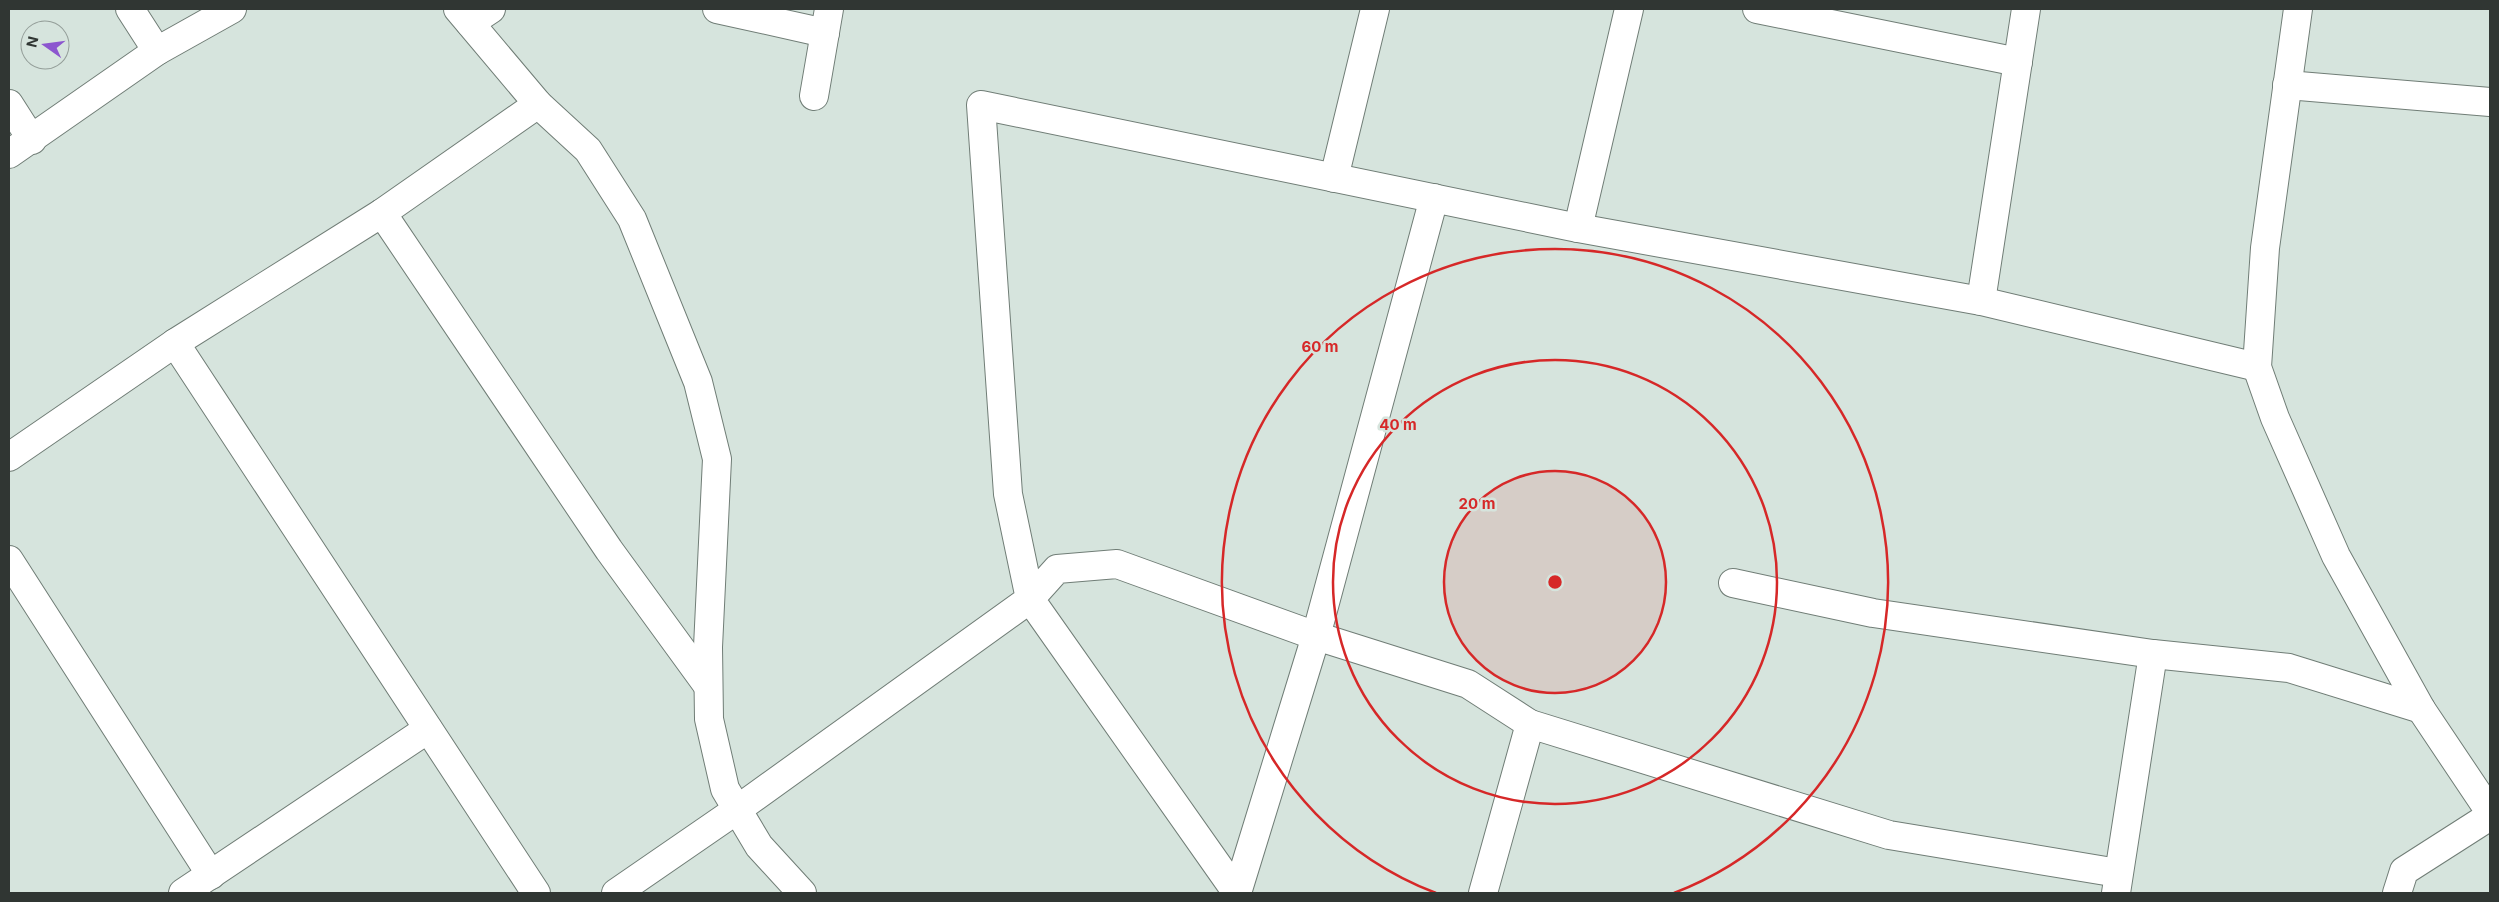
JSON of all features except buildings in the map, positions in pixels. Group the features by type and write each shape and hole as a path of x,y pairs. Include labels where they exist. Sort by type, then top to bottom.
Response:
{"street":[{"path":"130,9 157,51"},
{"path":"9,154 32,140 157,51 232,9"},
{"path":"717,9 827,21 814,96"},
{"path":"1334,178 1375,9"},
{"path":"1578,228 1629,9"},
{"path":"1758,9 2018,62"},
{"path":"1981,301 2026,9"},
{"path":"2298,9 2265,248 2257,367 2275,418 2336,556 2421,709 2490,812"},
{"path":"473,13 538,104 588,150 632,219 698,382 717,459 710,569 709,719 725,789 759,846 802,893"},
{"path":"2287,85 2490,102"},
{"path":"9,104 32,140"},
{"path":"9,457 175,343 382,213 538,104"},
{"path":"1237,893 1030,598 1008,494 981,105 1578,228 1981,301 2257,367"},
{"path":"1237,893 1316,636 1434,198"},
{"path":"382,213 609,550 708,686"},
{"path":"175,343 536,893"},
{"path":"9,560 211,875"},
{"path":"616,893 738,810 1030,598 1057,569 1117,564 1316,636 1468,684 1530,724 1888,835 2117,883 2153,654"},
{"path":"1733,584 1873,613 2153,654 2289,668 2421,709"},
{"path":"1483,893 1530,724"},
{"path":"183,893 428,728"},
{"path":"2397,893 2404,871 2490,816"}]}
